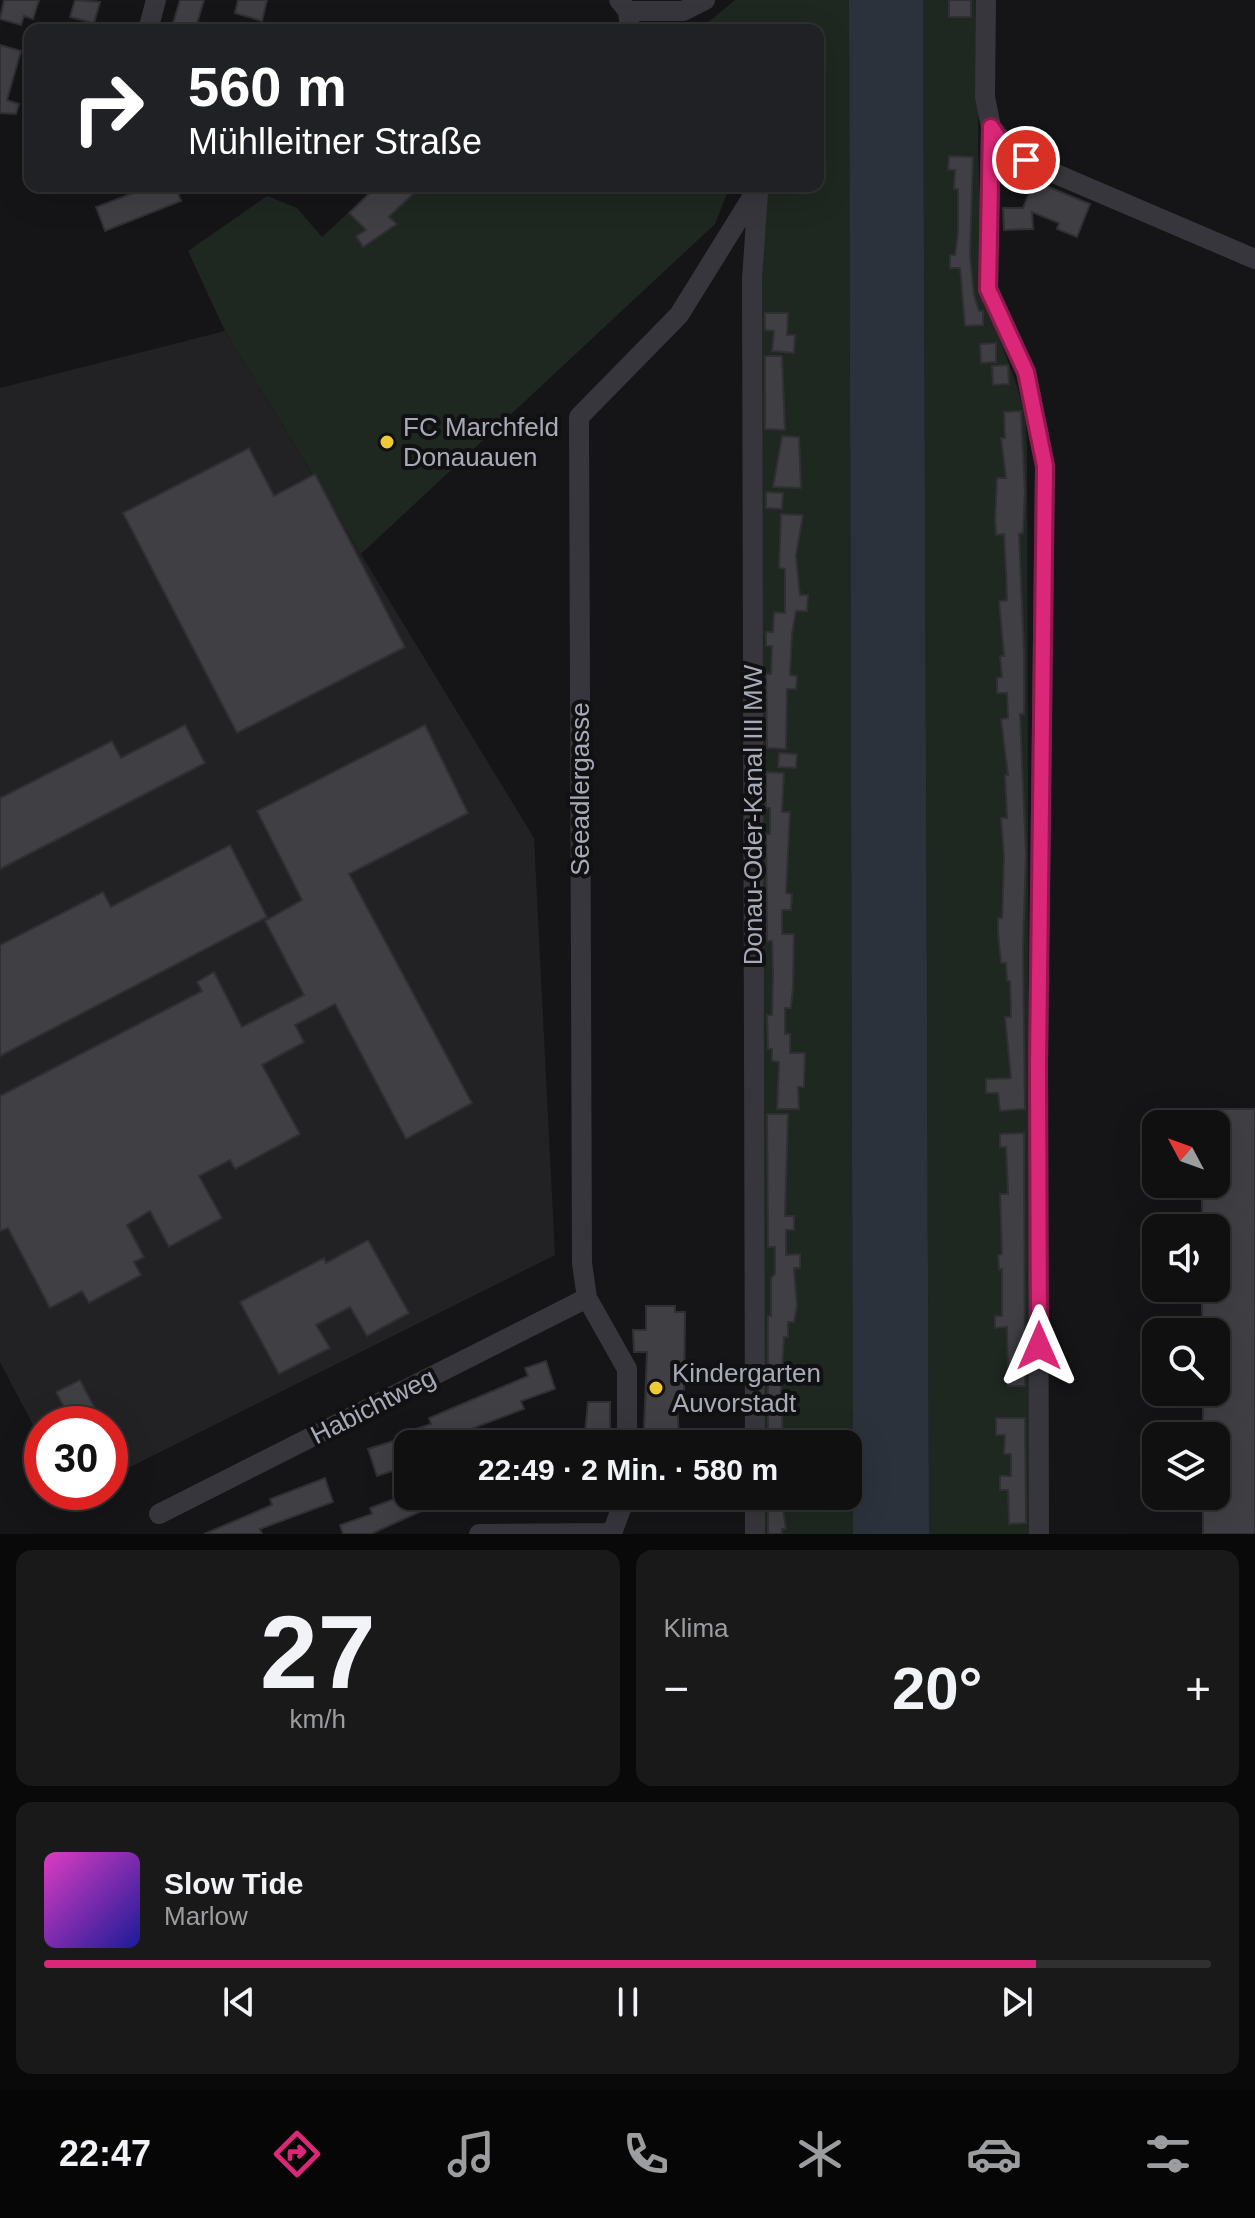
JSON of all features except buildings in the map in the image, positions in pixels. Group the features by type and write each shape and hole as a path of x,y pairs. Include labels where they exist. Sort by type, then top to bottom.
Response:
{"street":[{"path":"150,24 156,0"},
{"path":"626,14 683,11 705,0"},
{"path":"986,0 985,97 991,127 988,289 1026,372 1045,466 1038,1064 1039,1534"},
{"path":"991,127 1011,151 1042,168 1255,259"},
{"name":"Seeadlergasse","path":"627,1430 627,1369 587,1298 582,1263 579,417 637,363 679,315 755,192"},
{"name":"Donau-Oder-Kanal III MW","path":"755,1430 752,279 759,192"},
{"name":"Habichtweg","path":"159,1514 587,1298"},
{"path":"479,1534 612,1533 621,1510"},
{"path":"755,1510 755,1534"}],"shaded area":[{"path":"735,0 849,0 853,1430 760,1430 758,282 767,192 824,192 824,24 706,24"},
{"path":"849,0 923,0 929,1534 853,1534 853,1510 862,1510 862,1430 853,1430"},
{"path":"923,0 979,0 978,151 984,297 1025,414 1030,1534 929,1534"},
{"name":"FC Marchfeld Donauauen","path":"371,192 728,192 715,224 361,554 225,331 188,251 267,196 297,208 322,237"},
{"path":"225,331 534,838 555,1255 128,1468 128,1406 24,1408 0,1362 0,388"},
{"path":"761,1510 853,1510 853,1534 761,1534"}],"place":[{"name":"FC Marchfeld Donauauen","path":"387,442"},
{"name":"Kindergarten Auvorstadt","path":"656,1388"}],"route":[{"path":"1026,160 1000,141 991,127 988,289 1026,372 1045,466 1038,1064 1039,1346"}]}
